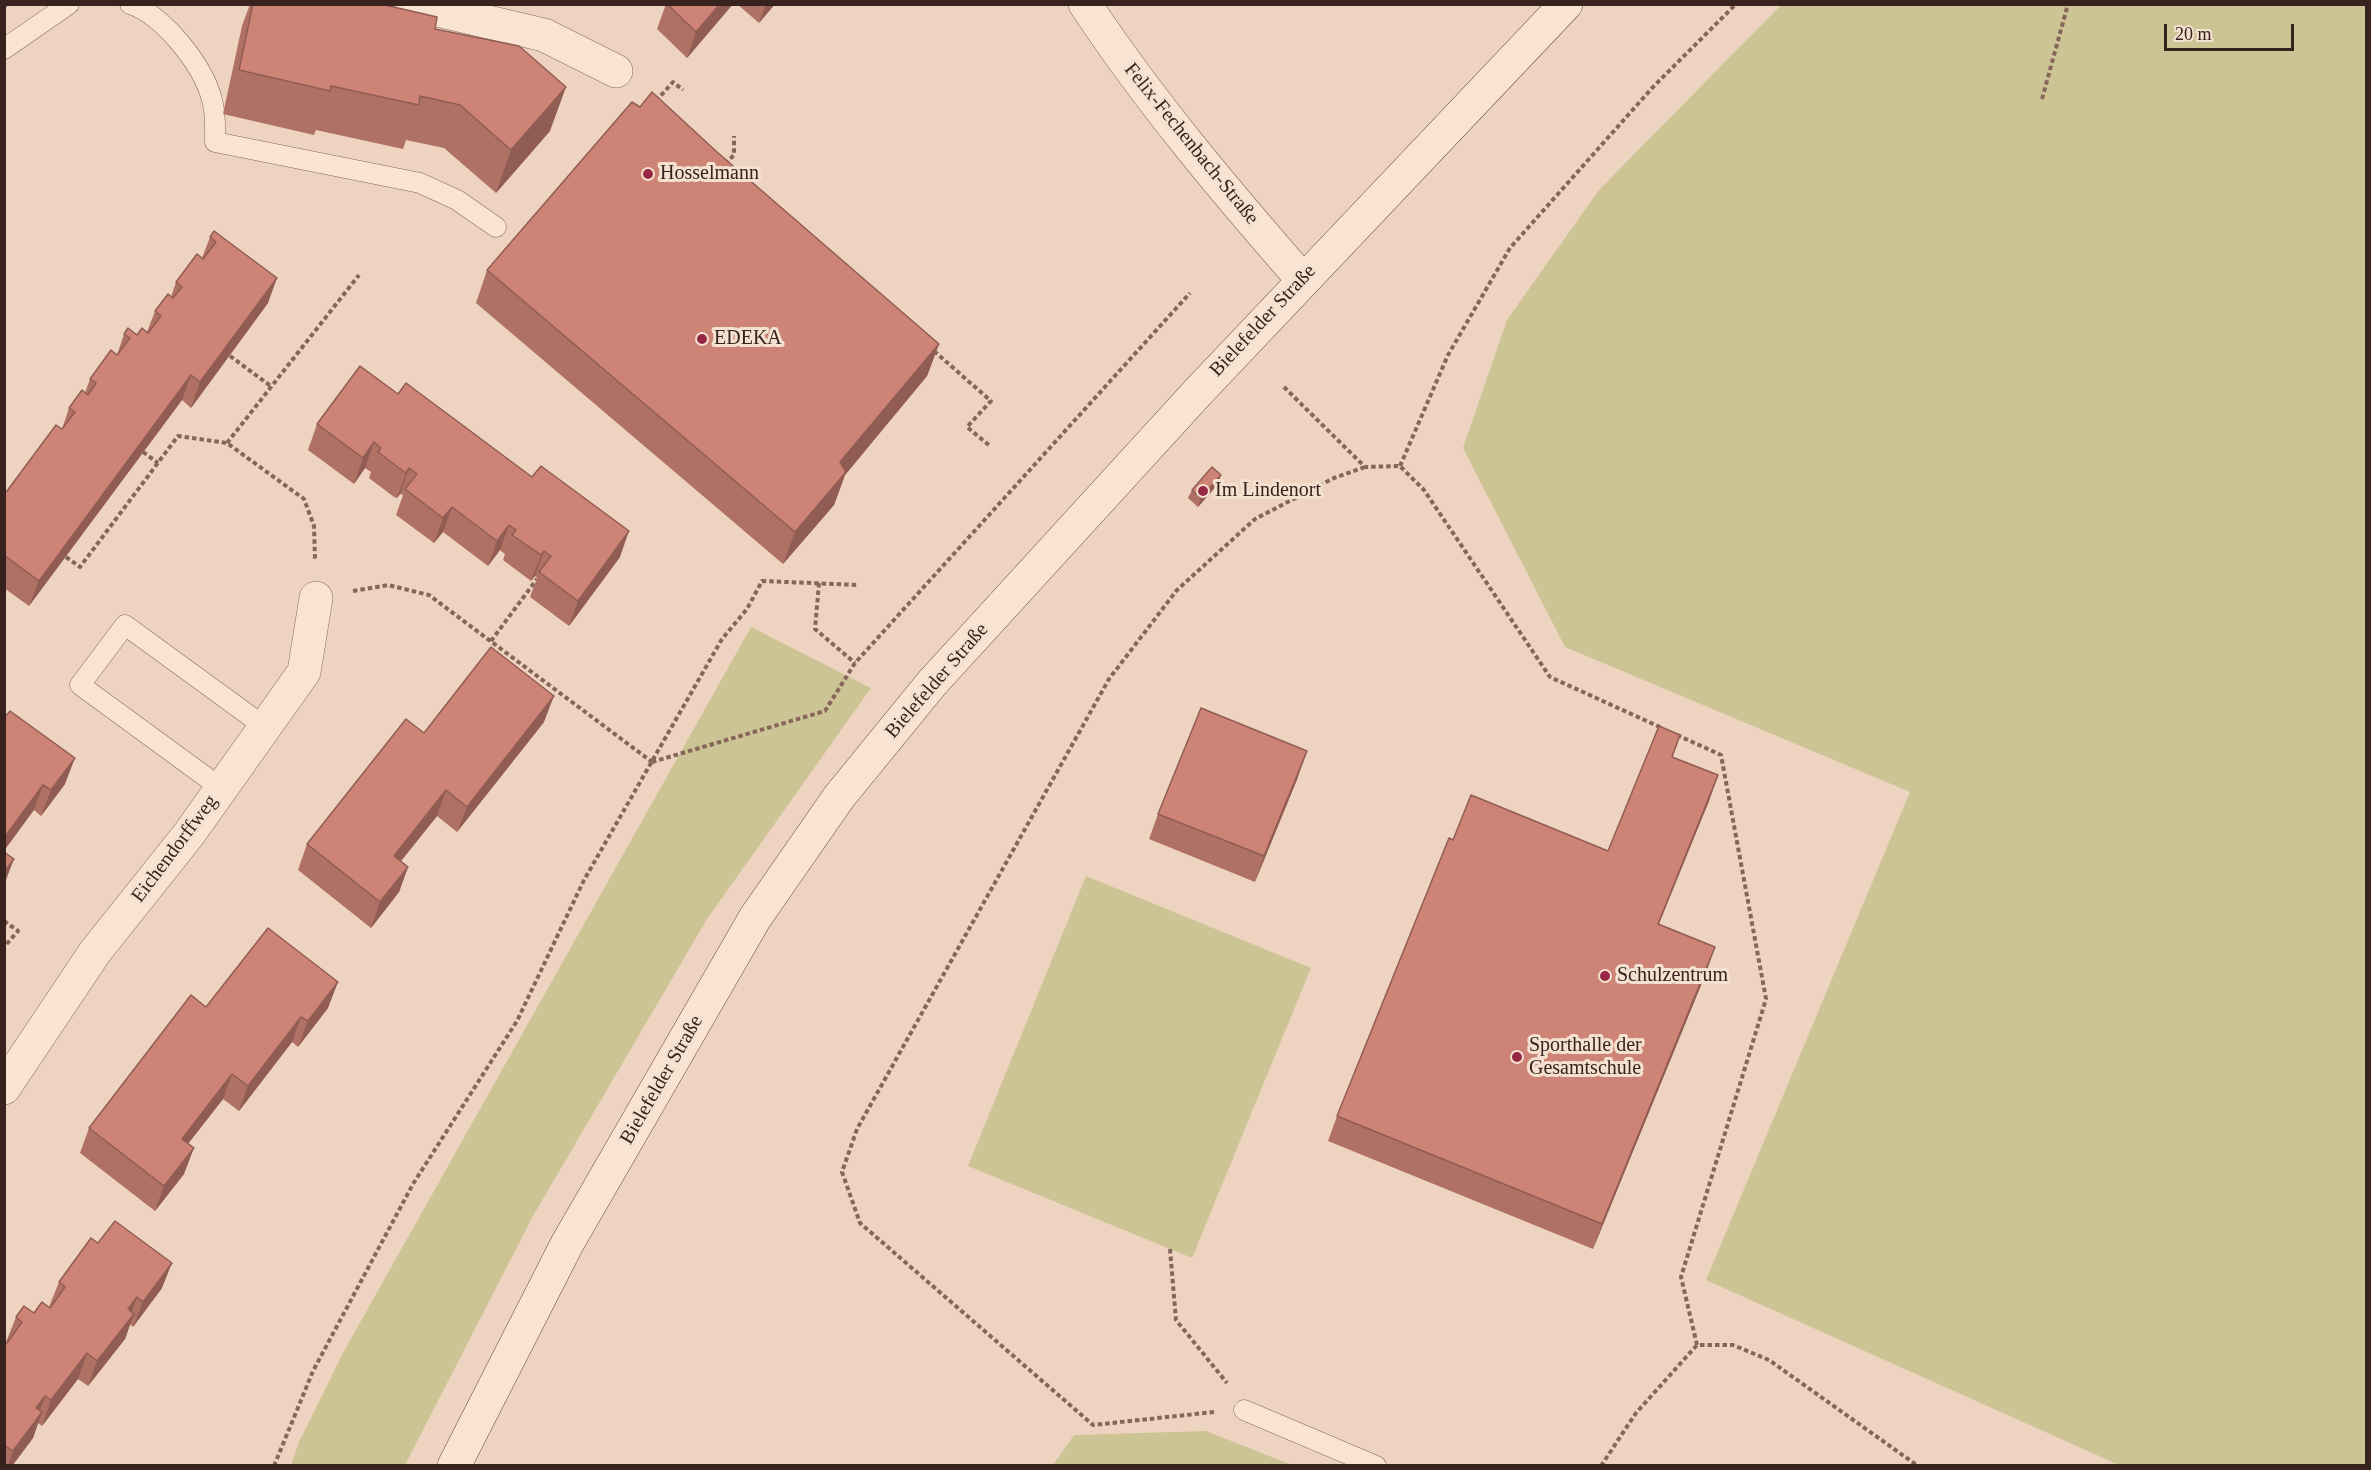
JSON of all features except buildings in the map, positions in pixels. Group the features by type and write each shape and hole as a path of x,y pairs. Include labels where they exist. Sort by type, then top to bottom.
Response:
{"main road":[{"path":"411,4 544,35 616,71"},
{"name":"Felix-Fechenbach-Straße","path":"1085,4 1109,41 1244,213 1302,279"},
{"name":"Bielefelder Straße","path":"453,1466 567,1244 755,918 839,797 932,683 1302,279 1566,4"},
{"name":"Eichendorffweg","path":"4,1088 95,952 221,788 304,672 316,598"}],"lane":[{"path":"4,49 69,4"},
{"path":"130,4 152,18 196,60 213,100 215,142 420,183 457,200 496,226"},
{"path":"221,788 80,685 125,625 265,727"},
{"path":"1244,1410 1376,1466"}],"path":[{"path":"1400,466 1448,355 1510,248 1653,87 1736,4"},
{"path":"2042,99 2068,4"},
{"path":"649,109 674,82 683,90"},
{"path":"718,171 734,155 734,136"},
{"path":"724,165 732,173"},
{"path":"227,443 359,274"},
{"path":"652,762 825,711 855,663 1190,293"},
{"path":"931,348 991,401 968,427 990,446"},
{"path":"230,356 272,387"},
{"path":"1284,387 1365,467"},
{"path":"66,557 80,567 178,436 227,443 304,499 314,535"},
{"path":"144,452 158,463"},
{"path":"1170,1249 1176,1320 1236,1394 1244,1410 1093,1425 860,1223 842,1172 857,1129 1109,679 1177,590 1255,519 1334,478 1365,467 1400,466 1424,490 1550,677 1721,755 1766,999 1681,1277 1697,1345"},
{"path":"491,641 538,578"},
{"path":"274,1466 313,1371 412,1184 517,1022 584,880 722,639 747,609 762,581 858,585"},
{"path":"819,583 815,629 855,663"},
{"path":"380,586 388,585 429,595 652,762"},
{"path":"4,921 18,931 4,947"},
{"path":"1601,1466 1636,1413 1697,1345 1733,1345 1769,1360 1918,1466"}],"shaded area":[{"path":"1781,5 2366,5 2366,1465 2119,1465 1706,1280 1910,792 1565,647 1463,448 1507,320 1599,190"},
{"path":"751,627 871,688 707,919 533,1216 405,1465 291,1465 299,1442 344,1351"},
{"path":"1086,876 1311,968 1192,1258 968,1166"},
{"path":"1206,1431 1292,1465 1053,1465 1074,1435"}],"place":[{"name":"Hosselmann","path":"648,174"},
{"name":"EDEKA","path":"702,339"},
{"name":"Im Lindenort","path":"1203,491"},
{"name":"Schulzentrum","path":"1605,976"},
{"name":"Sporthalle der Gesamtschule","path":"1517,1057"}]}
